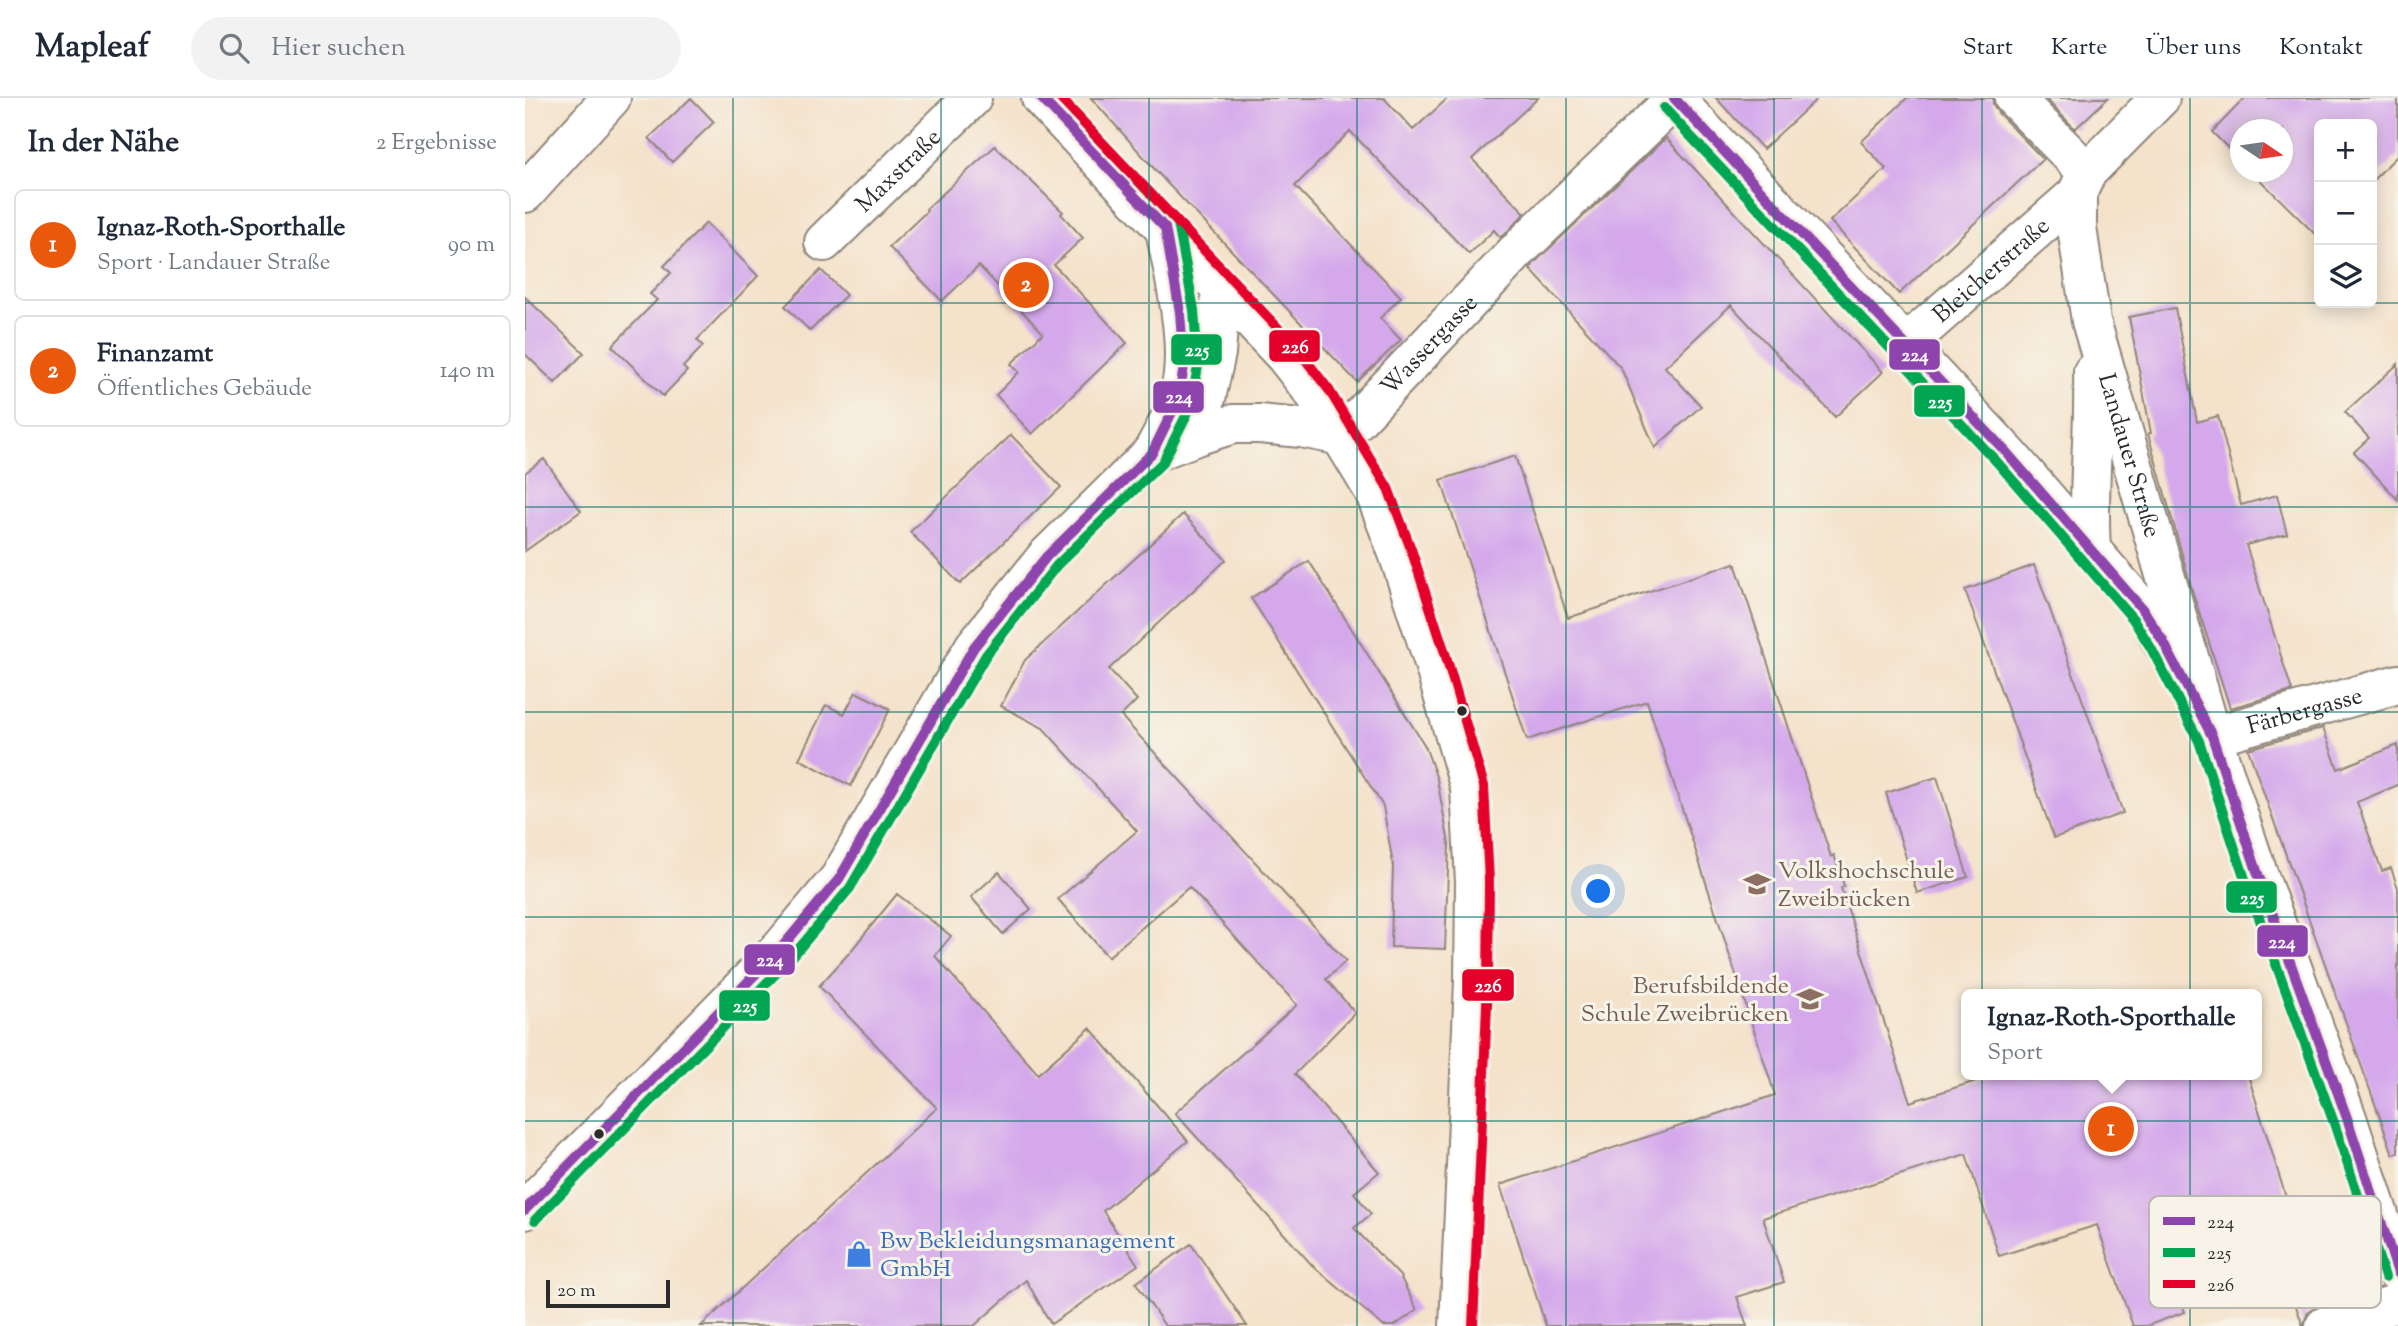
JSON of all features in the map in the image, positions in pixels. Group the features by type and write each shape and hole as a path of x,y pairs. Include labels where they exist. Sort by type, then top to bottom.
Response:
{"street":[{"path":"525,194 611,98"},
{"name":"Maxstraße","path":"824,242 972,98"},
{"path":"1041,98 1285,356 1317,397 1375,493 1398,553 1470,788 1475,882 1474,982 1450,1320"},
{"path":"2014,98 2082,183"},
{"name":"Bleicherstraße","path":"1905,345 2082,183 2160,98"},
{"name":"Landauer Straße","path":"1683,101 2007,453 2144,611 2212,736"},
{"name":"Wassergasse","path":"1342,436 1521,248 1683,101"},
{"name":"Landauer Straße","path":"2082,183 2077,228 2091,321 2212,736 2373,1196"},
{"path":"525,1210 676,1057 798,928 839,879 974,647 1047,556 1152,453 1178,400 1184,366 1180,312 1165,228"},
{"path":"1191,437 1205,403 1216,353 1221,288"},
{"path":"2091,321 2094,405 2089,509 2091,549"},
{"path":"1152,453 1233,424 1301,428 1342,436"},
{"name":"Färbergasse","path":"2212,736 2398,684"},
{"name":"Landauer Straße","path":"2381,1221 2398,1273"},
{"path":"2325,1326 2398,1303"}],"building":[{"path":"691,98 714,122 672,162 649,138"},
{"path":"1091,98 1384,98 1413,130 1448,98 1538,98 1472,159 1525,213 1506,233 1500,237 1494,230 1469,254 1350,131 1295,186 1401,297 1380,318 1401,340 1357,382 1167,183"},
{"path":"1716,98 1818,98 1763,149"},
{"path":"1907,98 1993,98 1998,113 2043,159 1899,294 1830,221 1886,169 1861,142"},
{"path":"2045,98 2108,98 2075,129"},
{"path":"2245,98 2398,98 2398,155 2377,176 2377,119 2314,119 2314,233 2262,182 2293,182 2293,119 2230,119 2230,150 2212,132"},
{"path":"1666,138 1883,372 1835,417 1731,305 1665,367 1701,406 1655,448 1621,368 1530,269"},
{"path":"995,146 1063,212 1061,214 1083,238 1054,265 1127,343 1032,434 996,395 1019,372 1011,364 1043,333 979,266 942,301 889,247"},
{"path":"706,223 758,276 697,340 703,346 683,367 687,371 663,396 612,346 657,300 650,294 671,273 664,266"},
{"path":"821,270 846,295 810,331 785,306"},
{"path":"525,297 584,353 555,383 525,354"},
{"path":"2175,308 2197,422 2218,416 2241,505 2277,495 2287,534 2246,545 2292,691 2230,708 2193,593 2148,434 2151,433 2129,317"},
{"path":"2398,364 2398,500 2354,452 2369,438 2345,412"},
{"path":"1011,435 1061,487 960,584 910,532"},
{"name":"Berufsbildende Schule Zweibrücken","path":"1515,456 1568,618 1735,563 1831,857 1834,855 1844,886 1841,888 1910,1102 1979,1080 2250,1080 2285,1196 2149,1196 2149,1308 2183,1308 2185,1312 2146,1326 2133,1326 2097,1225 1999,1256 1966,1154 1763,1218 1784,1282 1737,1297 1747,1326 1546,1326 1500,1185 1775,1095 1647,701 1527,740 1441,480"},
{"path":"544,459 581,511 525,551 525,473"},
{"path":"1183,514 1226,560 1109,669 1137,700 1121,716 1346,961 1326,979 1355,1013 1295,1074 1379,1172 1354,1193 1371,1214 1354,1228 1400,1276 1417,1310 1394,1326 1383,1326 1312,1265 1175,1113 1297,1005 1189,887 1108,957 1058,899 1137,831 1043,728 1001,706 1025,660"},
{"path":"1309,561 1425,746 1437,779 1449,844 1445,949 1391,947 1393,864 1383,806 1251,598"},
{"path":"2034,565 2123,813 2054,838 1965,590"},
{"path":"856,692 890,709 851,786 799,759 826,705 844,714"},
{"path":"2323,728 2338,769 2398,745 2398,785 2357,802 2382,871 2391,868 2398,888 2398,1153 2393,1154 2248,749"},
{"path":"1937,777 1968,877 1917,893 1886,793"},
{"path":"999,872 1031,909 1003,934 971,897"},
{"path":"897,894 951,936 935,956 1038,1074 1090,1028 1188,1141 1103,1211 1138,1265 1051,1324 1026,1280 974,1326 701,1326 937,1108 819,986"},
{"path":"1191,1244 1247,1326 1165,1326 1136,1283"},
{"name":"Berufsbildende Schule Zweibrücken","path":"2297,1308 2314,1308 2308,1312 2303,1326"}],"transit line":[{"name":"224","path":"525,1210 782,947 839,879 974,647 1047,556 1152,453 1178,400 1184,367 1180,312 1165,228 1041,98"},
{"name":"225","path":"535,1220 792,957 850,888 986,655 1057,565 1163,462 1191,406 1198,366 1194,310 1178,223 1060,98"},
{"name":"226","path":"1060,98 1295,346 1329,390 1388,488 1411,549 1484,786 1489,882 1488,982 1473,1326"},
{"name":"224","path":"1674,98 2007,453 2144,611 2163,641 2212,736 2373,1196"},
{"name":"225","path":"1664,108 1997,462 2133,619 2199,741 2245,879 2358,1196"},
{"name":"224","path":"2381,1221 2398,1273"},
{"name":"225","path":"2381,1265 2385,1277"}],"place":[{"name":"Finanzamt","path":"1026,285"},
{"name":"Volkshochschule Zweibrücken","path":"1757,884"},
{"name":"Berufsbildende Schule Zweibrücken","path":"1810,999"},
{"name":"Ignaz-Roth-Sporthalle","path":"2111,1129"},
{"name":"Bw Bekleidungsmanagement GmbH","path":"859,1254"}]}
